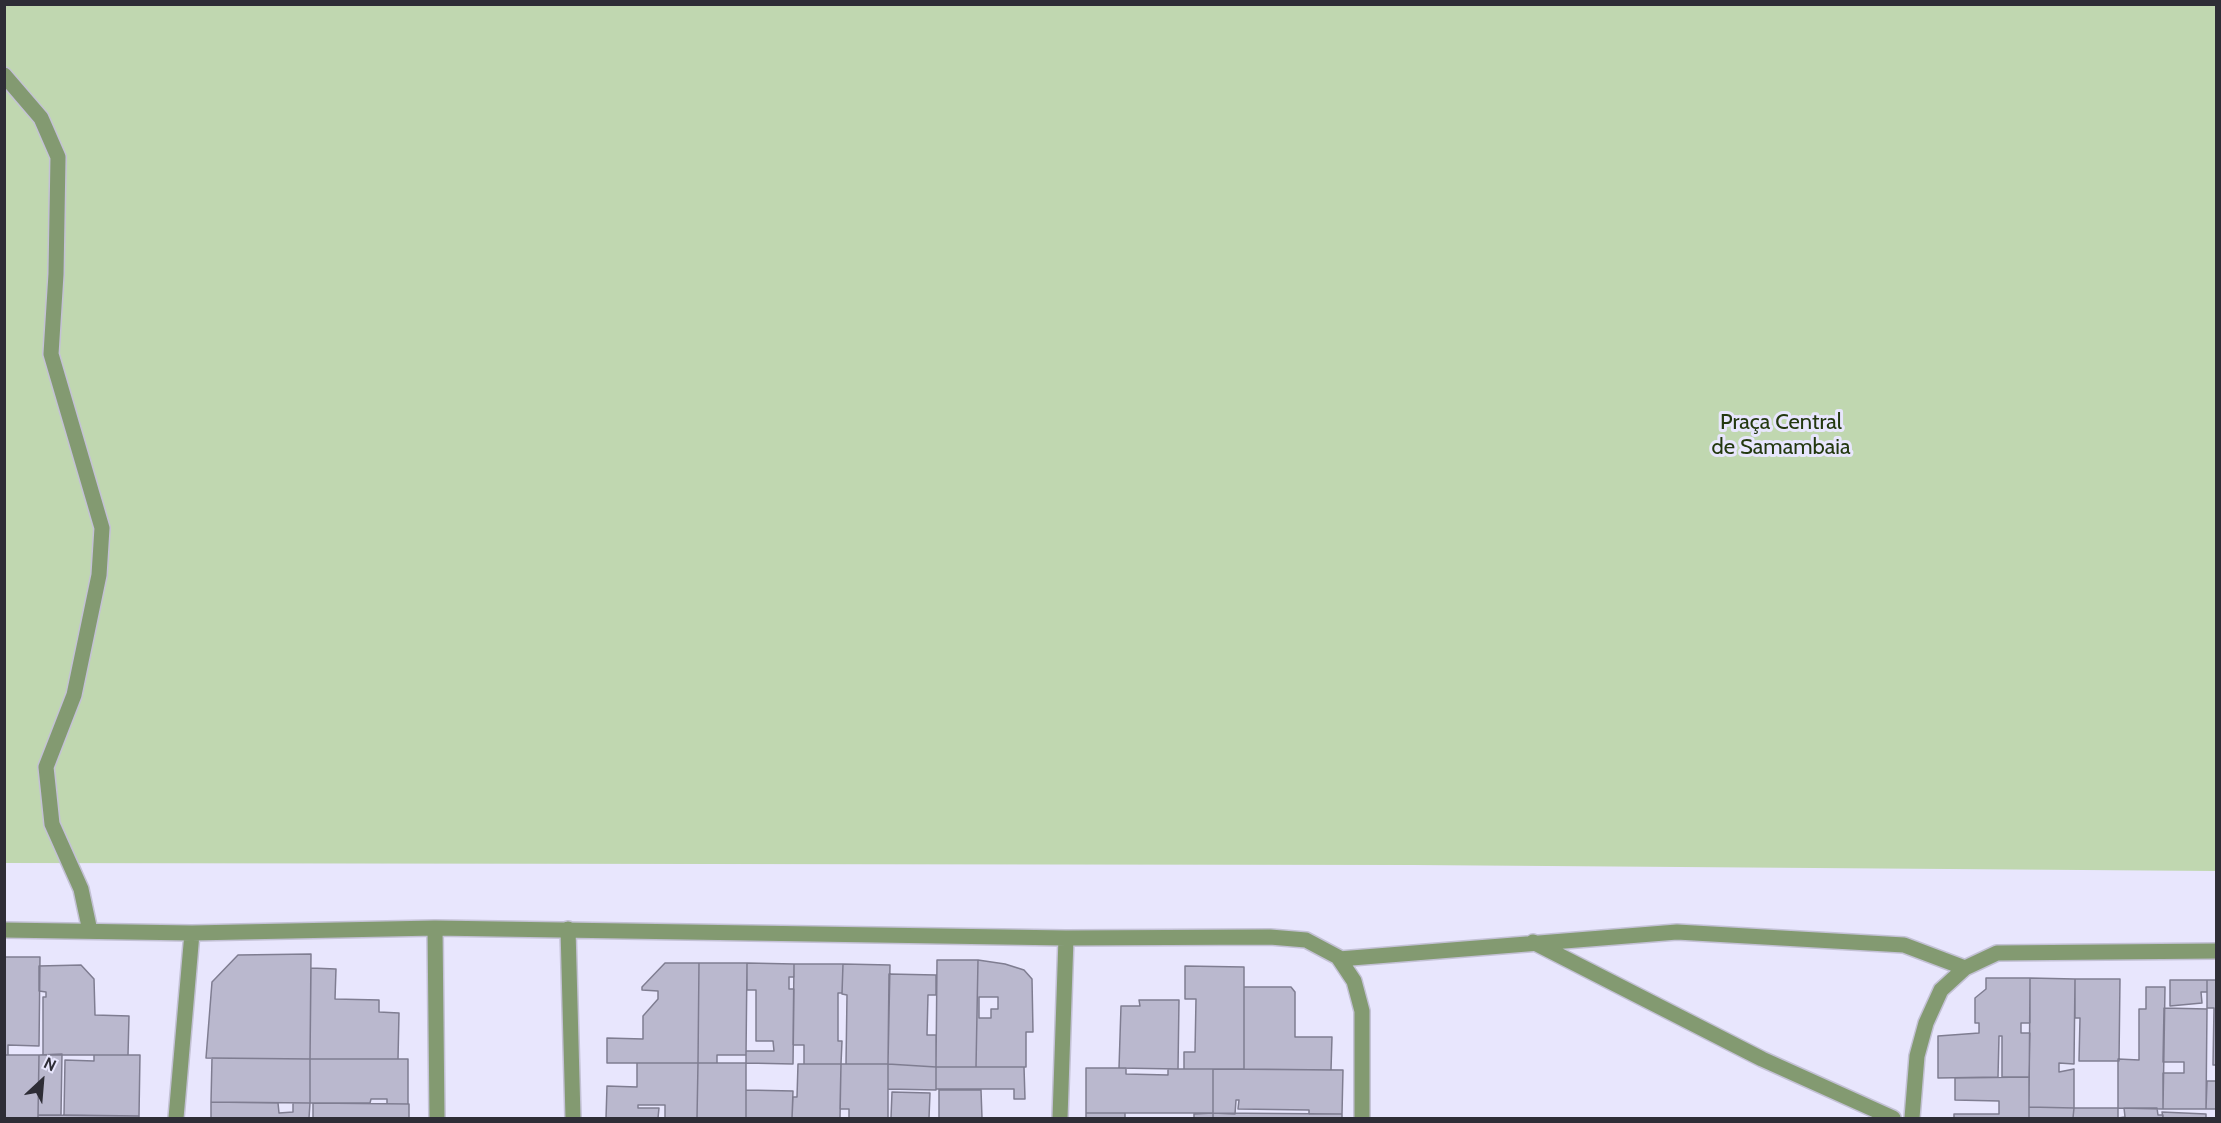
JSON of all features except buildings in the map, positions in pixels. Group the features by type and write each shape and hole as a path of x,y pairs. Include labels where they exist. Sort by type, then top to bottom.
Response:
{"street":[{"path":"4,75 41,118 58,157 56,274 51,354 102,528 99,575 74,695 46,767 52,824 81,889 90,931"},
{"path":"4,930 192,933 435,928 568,929 1306,940 1339,959 1354,981 1362,1011 1362,1119"},
{"path":"435,928 437,1119"},
{"path":"568,929 573,1119"},
{"path":"1339,959 1677,932 1904,945 1965,968"},
{"path":"176,1119 192,933"},
{"path":"1060,1119 1066,938"},
{"path":"1533,942 1762,1059 1893,1119"},
{"path":"1912,1119 1917,1056 1926,1023 1941,990 1965,968 1997,953 2217,951"}],"green space":[{"name":"Praça Central de Samambaia","path":"5,5 2216,5 2216,871 1413,865 5,863"}]}
